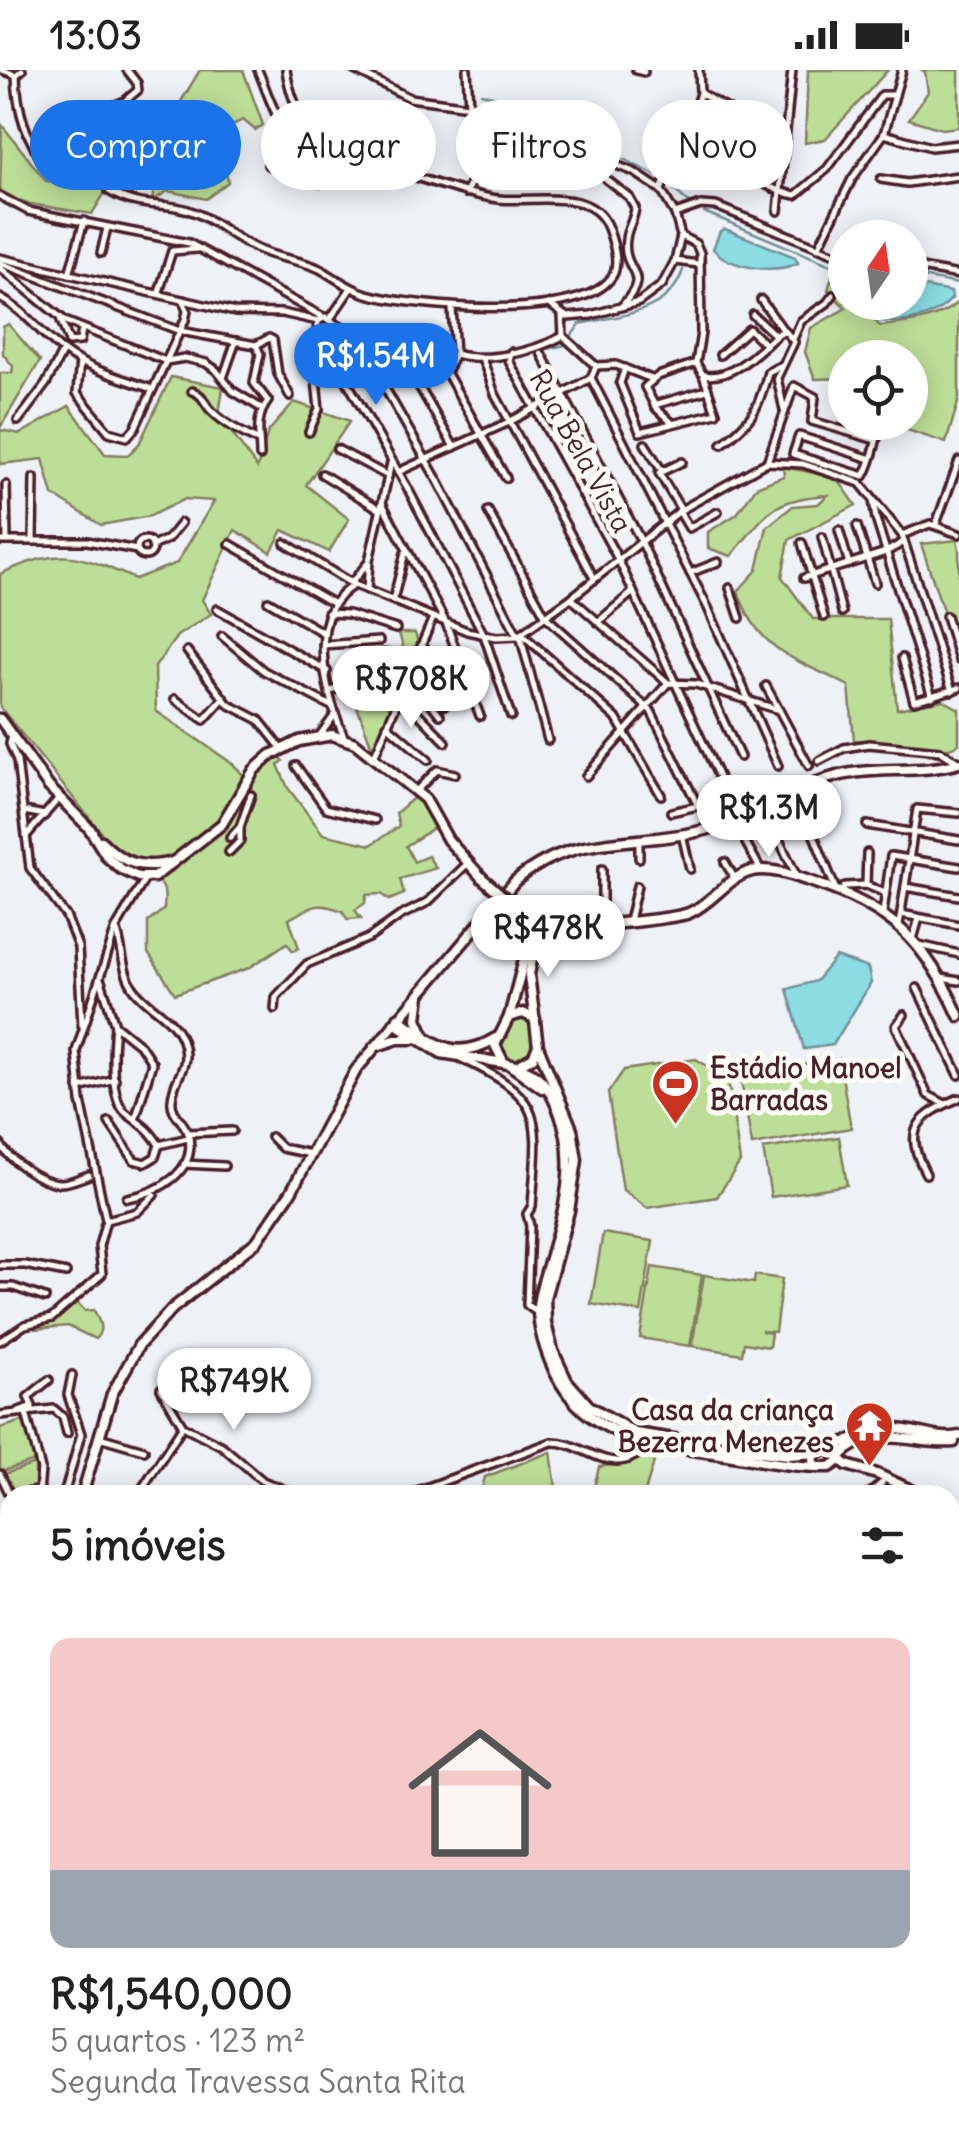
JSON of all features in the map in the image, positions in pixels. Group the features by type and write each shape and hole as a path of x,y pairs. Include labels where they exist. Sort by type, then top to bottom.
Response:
{"main road":[{"path":"0,719 58,798 126,862 144,867 176,862"},
{"path":"89,828 112,863 130,874 154,877 222,824 254,770 282,748 320,735 344,738 374,756 416,791 467,864 482,878 521,912 554,927"},
{"path":"85,1485 117,1382 139,1345 172,1309 258,1241 278,1213 348,1083 374,1047 502,894 528,870 560,852 588,844 682,834 721,825 850,773 924,769 959,762"},
{"path":"533,934 554,927 672,919 690,913 735,878 760,870 797,877 883,912 899,925 916,942 940,978 959,1016"},
{"path":"521,912 533,934 529,975 538,1046 560,1092 576,1144 574,1188 545,1298 553,1351 567,1381 590,1406 635,1433 751,1452 816,1453 890,1430 959,1439"},
{"path":"396,1020 456,1051 478,1048 496,1038 509,1018 536,922"},
{"path":"420,992 418,1020 426,1038"},
{"path":"509,1018 523,1013 534,1019"},
{"path":"396,1020 415,1039 440,1053 458,1057 520,1064 533,1057 538,1046"},
{"path":"496,1038 495,1050 507,1064 525,1073 555,1102"},
{"path":"374,1047 415,1039"},
{"path":"520,1064 538,1078 555,1102 568,1142 569,1174 538,1311 548,1356 565,1391 596,1421 655,1444 778,1463 862,1470"},
{"path":"830,1467 854,1446 893,1435 944,1443 959,1439"},
{"path":"829,1450 896,1485"},
{"path":"816,1453 818,1467"}],"street":[{"path":"2,70 19,73 22,123 30,142"},
{"path":"124,100 136,93 136,81 127,70"},
{"path":"258,70 271,100"},
{"path":"286,70 295,100"},
{"path":"354,70 410,98 456,104"},
{"path":"467,70 469,100"},
{"path":"698,100 699,70"},
{"path":"789,100 792,70"},
{"path":"818,248 852,178 884,134 902,70"},
{"path":"700,93 712,100"},
{"path":"776,190 799,194 810,186 836,158 882,95 895,95"},
{"path":"884,134 931,148 959,144"},
{"path":"881,179 907,183 959,176"},
{"path":"109,190 140,204 198,214 258,250 312,266 351,288 394,301 452,308 548,303 587,296 614,273 616,259 602,216 589,206 573,201 504,200 436,183"},
{"path":"620,190 636,211 626,242 637,286 620,309"},
{"path":"548,303 562,315 576,317 620,309 655,292 675,261 680,236 662,190"},
{"path":"778,211 781,190"},
{"path":"0,196 28,211 165,236 200,248 359,339 520,635 548,740"},
{"path":"674,214 701,204 716,206 828,252"},
{"path":"69,274 84,221"},
{"path":"101,253 108,228"},
{"path":"625,368 619,380 638,431 645,433 716,411 696,363 701,333 696,244 680,236"},
{"path":"159,292 172,252 200,248"},
{"path":"675,261 700,264"},
{"path":"0,263 159,292 235,312 282,313 318,321 328,318 351,288"},
{"path":"0,263 60,322 65,338 73,344 80,341 82,328"},
{"path":"0,263 180,331 256,345 268,338 273,340 278,374 290,396"},
{"path":"928,269 959,274"},
{"path":"0,298 22,310 34,327 63,351 152,389"},
{"path":"80,360 76,392 109,432 125,438 135,428 180,331 187,311 182,298"},
{"path":"762,300 794,339"},
{"path":"784,413 777,386 780,366 801,321 828,302"},
{"path":"452,308 454,354 446,372 506,478"},
{"path":"562,315 563,336 596,366 613,364 652,379"},
{"path":"753,315 776,336"},
{"path":"309,432 318,414 318,321"},
{"path":"60,322 166,361 200,360 212,366 233,391 261,408"},
{"path":"56,344 60,322"},
{"path":"720,355 750,329 766,345"},
{"path":"703,374 728,373 785,332"},
{"path":"454,354 482,362 563,336"},
{"path":"359,339 335,360 484,635 511,716"},
{"path":"224,378 236,341"},
{"path":"256,345 260,354 254,383 268,401 261,408 260,456"},
{"path":"407,345 400,355 454,447"},
{"path":"18,422 46,384 63,351"},
{"name":"Rua Bela Vista","path":"511,352 510,361 618,560 671,682 728,797 734,801 759,800 766,806"},
{"path":"541,353 641,542 740,757"},
{"path":"482,362 509,422 594,578"},
{"path":"671,423 654,405 646,385 652,379 696,363"},
{"path":"398,472 509,422 592,378 596,366"},
{"path":"722,444 751,420 768,372 780,366"},
{"path":"592,378 666,521 778,766"},
{"path":"767,462 794,386 810,392 817,403 813,440"},
{"path":"654,405 706,390"},
{"path":"192,391 200,394 225,422 258,440"},
{"path":"816,422 878,437 871,458 863,476 793,454 799,436 871,458"},
{"path":"645,444 689,528 718,512"},
{"path":"337,449 388,476"},
{"path":"367,590 369,562 392,460"},
{"path":"661,472 682,462"},
{"path":"285,543 352,584 433,618 484,635 520,635 680,511 767,462 803,464 847,477 865,487 903,539 955,690 913,700 902,658"},
{"path":"936,524 959,462"},
{"path":"322,474 382,507 446,623 480,716"},
{"path":"33,542 34,478"},
{"path":"6,485 4,541 87,541 137,550 147,556 152,546 168,538 181,523"},
{"path":"873,497 886,552 932,697"},
{"path":"488,511 546,617 646,707 696,802 696,808 671,812"},
{"path":"804,578 886,552 924,524 936,524 957,534 959,523"},
{"path":"857,526 875,583"},
{"path":"839,530 848,564"},
{"path":"822,537 842,612"},
{"path":"137,550 144,540 152,546"},
{"path":"802,543 824,617"},
{"path":"230,544 334,604"},
{"path":"393,600 406,550"},
{"path":"344,738 334,712 322,632 334,604 369,562"},
{"path":"690,573 718,562"},
{"path":"730,588 740,618"},
{"path":"598,622 633,592"},
{"path":"571,598 671,682 710,689 779,710"},
{"path":"268,601 322,632"},
{"path":"216,608 327,671"},
{"path":"328,613 348,614 396,628"},
{"path":"946,616 959,660"},
{"path":"374,756 433,618"},
{"path":"520,635 625,730 661,795"},
{"path":"222,636 264,670 334,712"},
{"path":"323,645 380,641"},
{"path":"423,645 445,705"},
{"path":"187,651 223,699 258,720 282,748"},
{"path":"331,690 380,675"},
{"path":"409,676 440,715"},
{"path":"586,776 671,682"},
{"path":"766,686 809,766"},
{"path":"400,695 446,742"},
{"path":"176,700 204,720 223,699"},
{"path":"320,735 334,712"},
{"path":"388,725 428,760"},
{"path":"12,736 10,744 17,761 30,868 66,916 78,947 82,1027"},
{"path":"819,762 844,748 869,744 944,752 959,762"},
{"path":"17,761 32,762"},
{"path":"296,766 328,810 376,820"},
{"path":"416,791 438,770 455,774"},
{"path":"796,792 838,891 848,885 866,886 884,894"},
{"path":"234,832 251,795"},
{"path":"26,836 58,798"},
{"path":"899,925 918,809 959,813"},
{"path":"24,811 46,816"},
{"path":"222,824 240,841 229,852"},
{"path":"867,825 959,840"},
{"path":"773,827 797,877"},
{"path":"682,834 690,869"},
{"path":"639,838 639,858"},
{"path":"746,843 760,870"},
{"path":"866,853 866,886"},
{"path":"883,912 892,856 959,866"},
{"path":"724,862 735,878"},
{"path":"275,1010 276,997 307,964 369,938 428,902 467,864"},
{"path":"602,869 602,922"},
{"path":"0,1341 25,1325 52,1318 103,1270 99,1246 106,1220 79,1088 76,1051 116,928 145,878"},
{"path":"629,920 637,886"},
{"path":"905,886 959,896"},
{"path":"901,914 959,925"},
{"path":"919,918 916,942 959,954"},
{"path":"106,1220 137,1212 174,1178 184,1164 188,1136 174,1112 172,1099 185,1064 182,1041 170,1021 131,985 116,928"},
{"path":"100,978 114,1026 119,1102 159,1145"},
{"path":"940,978 959,981"},
{"path":"918,988 959,1075"},
{"path":"904,1015 896,1026 912,1061 928,1095 945,1104"},
{"path":"114,1026 141,1046 152,1064 136,1117"},
{"path":"458,1057 499,1076 515,1088 530,1110 536,1148 532,1206 527,1214 527,1305 538,1311"},
{"path":"79,1088 115,1079"},
{"path":"926,1174 916,1154 914,1133 924,1116 959,1098"},
{"path":"110,1122 131,1158 139,1162 153,1159 159,1145 188,1136 232,1131"},
{"path":"271,1137 282,1148 311,1154"},
{"path":"0,1144 17,1163 53,1182 89,1175"},
{"path":"184,1164 224,1166"},
{"path":"127,1198 156,1192"},
{"path":"0,1265 24,1264 66,1273"},
{"path":"0,1287 45,1298"},
{"path":"67,1485 81,1434 68,1395 72,1374"},
{"path":"3,1414 32,1406 28,1397 49,1380"},
{"path":"160,1389 183,1426 214,1441 272,1485"},
{"path":"3,1414 57,1410 68,1433"},
{"path":"26,1413 40,1462 39,1485"},
{"path":"145,1485 183,1426"},
{"path":"629,1437 629,1459"},
{"path":"99,1438 144,1450"},
{"path":"434,1485 552,1442 569,1443 612,1461 629,1459 655,1444"}],"green space":[{"path":"200,70 243,70 261,126 255,130 241,121 241,100 182,100"},
{"path":"808,70 888,70 825,139 805,143"},
{"path":"922,70 959,70 959,127 942,129 909,119 928,92"},
{"path":"2,125 30,161 30,190 106,191 92,214 19,202 0,193"},
{"path":"154,190 218,190 206,199 168,191 152,201"},
{"path":"959,301 959,399 946,443 928,437 928,340 828,340 828,379 815,379 805,352 811,328 828,318 874,320 880,326 928,320"},
{"path":"8,324 40,361 0,428 0,373 12,373 13,366 3,354 3,327"},
{"path":"171,377 223,387 219,415 257,468 268,432 294,402 350,421 306,485 349,519 329,552 283,530 271,552 235,530 202,600 211,614 177,636 155,667 156,711 233,764 246,778 279,753 283,761 278,765 288,788 323,834 371,845 399,826 396,813 417,795 435,827 406,846 414,862 428,856 436,868 400,879 404,894 389,900 381,894 366,895 365,903 355,910 361,918 347,919 343,911 326,906 309,908 289,919 299,948 293,951 287,943 249,968 175,994 148,953 148,922 164,909 165,899 150,864 117,852 0,707 0,574 38,560 68,557 97,563 135,579 177,563 214,501 185,499 150,516 101,525 53,495 43,459 0,464 0,430 20,434 69,406 105,454 128,455 139,444"},
{"path":"783,467 836,477 856,505 789,540 782,577 813,619 888,619 897,709 943,700 959,709 959,744 922,750 854,740 849,686 781,651 756,628 738,591 757,570 767,527 793,506 818,504 828,495 793,500 771,511 731,556 708,548 708,532 737,514 756,487 784,476"},
{"path":"957,540 959,549 959,658 921,544"},
{"path":"399,633 415,633 429,678 415,678 373,750 355,701 385,687 380,681 381,671 395,673 379,656 381,648 404,651"},
{"path":"520,1017 529,1020 534,1045 527,1059 512,1060 499,1052 500,1041 507,1026"},
{"name":"Estádio Manoel Barradas","path":"696,1059 728,1079 740,1162 717,1197 647,1208 623,1190 608,1093 624,1070"},
{"path":"839,1059 851,1128 752,1145 740,1075"},
{"path":"839,1137 847,1185 771,1197 763,1149"},
{"path":"603,1233 653,1241 641,1312 591,1304"},
{"path":"652,1267 702,1275 690,1346 640,1338"},
{"path":"704,1275 754,1283 755,1275 782,1279 775,1332 761,1331 771,1333 769,1347 744,1343 742,1354 692,1346"},
{"path":"76,1301 85,1311 94,1310 100,1329 95,1339 68,1326 33,1326 58,1318"},
{"path":"23,1421 35,1461 0,1472 0,1428"},
{"path":"650,1451 654,1462 647,1485 594,1485 599,1467 627,1462"},
{"path":"551,1452 556,1485 483,1485 485,1477"},
{"path":"35,1464 35,1485 8,1485 4,1474"}],"water":[{"path":"725,229 795,257 798,263 765,269 730,261 713,249 720,231"},
{"path":"928,288 951,292 952,298 929,315"},
{"path":"836,957 868,968 871,983 833,1045 804,1049 787,989 816,981"}],"waterway":[{"path":"481,93 504,99 521,121 537,130 574,134 642,168"},
{"path":"675,190 689,203"},
{"path":"704,212 828,264"},
{"path":"572,335 580,324 626,315 655,304 667,296 683,270"},
{"path":"928,278 959,284"},
{"path":"362,331 448,355"},
{"path":"337,350 352,339"},
{"path":"513,357 567,342"},
{"path":"457,357 479,361"},
{"path":"487,362 508,358"}],"place":[{"name":"Estádio Manoel Barradas","path":"675,1126"},
{"name":"Casa da criança Bezerra Menezes","path":"869,1468"}]}
